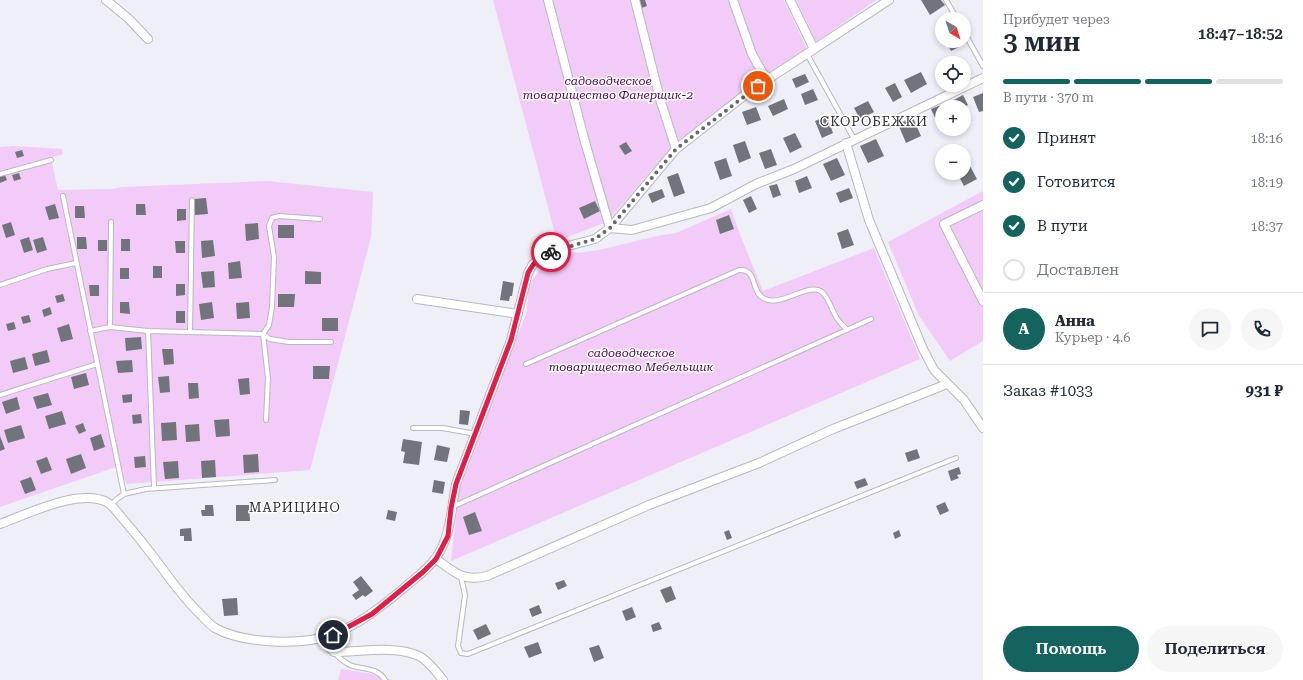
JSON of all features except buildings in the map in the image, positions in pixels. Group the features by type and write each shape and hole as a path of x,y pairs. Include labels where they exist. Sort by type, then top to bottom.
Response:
{"street":[{"path":"106,0 129,19 148,39"},
{"path":"548,0 585,142 610,228"},
{"path":"635,0 660,99 676,149"},
{"path":"733,0 752,54 766,80"},
{"path":"790,0 810,52"},
{"path":"0,524 67,500 89,498 106,502 111,505 195,609 214,628 238,638 265,642 288,642 320,638 333,635 372,614 423,572 436,559 448,536 451,508 456,484 511,340 528,273 533,264 540,256 564,247 595,239 610,228 676,149 766,80 884,2"},
{"path":"610,228 632,230 712,208 756,184 794,169 983,78"},
{"path":"850,141 869,220 899,293 909,312 923,349 934,370 964,400 983,428"},
{"path":"983,205 944,224 983,301"},
{"path":"417,299 518,314"},
{"path":"436,559 461,577 476,579 487,576 649,505 759,463 833,429 947,384"},
{"path":"320,638 334,652 384,650 407,652 419,656 432,666 443,680"}],"lane":[{"path":"946,0 953,12"},
{"path":"971,45 983,66"},
{"path":"810,52 850,141"},
{"path":"0,174 51,160"},
{"path":"63,196 124,494"},
{"path":"190,332 192,200"},
{"path":"266,420 268,378 263,334 269,324 272,307 274,257 269,226 272,218 279,216 320,219"},
{"path":"110,327 112,222"},
{"path":"0,285 47,269 76,263"},
{"path":"526,364 739,270 745,270 750,273 761,297 770,301 805,291 816,289 822,291 838,321 847,330"},
{"path":"451,508 871,319"},
{"path":"90,331 110,327 148,331 263,334 270,339 282,341 331,342"},
{"path":"148,331 154,487"},
{"path":"0,395 97,364"},
{"path":"414,428 442,428 476,434"},
{"path":"461,577 465,595 458,646 461,653 468,654 956,458"},
{"path":"111,505 124,494 154,487 275,480"},
{"path":"334,652 348,664 375,671 381,674 385,680"}],"green space":[{"name":"садоводческое товарищество Фанерщик-2","path":"493,0 784,0 807,49 667,152 607,222 557,241"},
{"path":"796,0 876,0 816,42"},
{"path":"14,146 62,149 63,154 51,158 58,190 113,189 122,187 268,181 373,192 371,237 310,470 127,484 116,467 0,507 0,147"},
{"path":"983,191 983,341 950,361 919,316 888,242"},
{"name":"садоводческое товарищество Мебельщик","path":"731,209 763,291 874,248 920,359 451,561 459,491 527,311 528,290 531,282 550,256 567,250 576,253 599,250 676,233"},
{"path":"341,669 372,674 393,680 338,680"}],"way so far":[{"path":"551,252 595,239 610,228 676,149 758,86"}],"district":[{"name":"СКОРОБЕЖКИ","path":"874,121"},
{"name":"МАРИЦИНО","path":"295,507"}],"route":[{"path":"333,635 372,614 423,572 436,559 448,536 451,508 456,484 511,340 528,273 540,256 551,252"}]}
